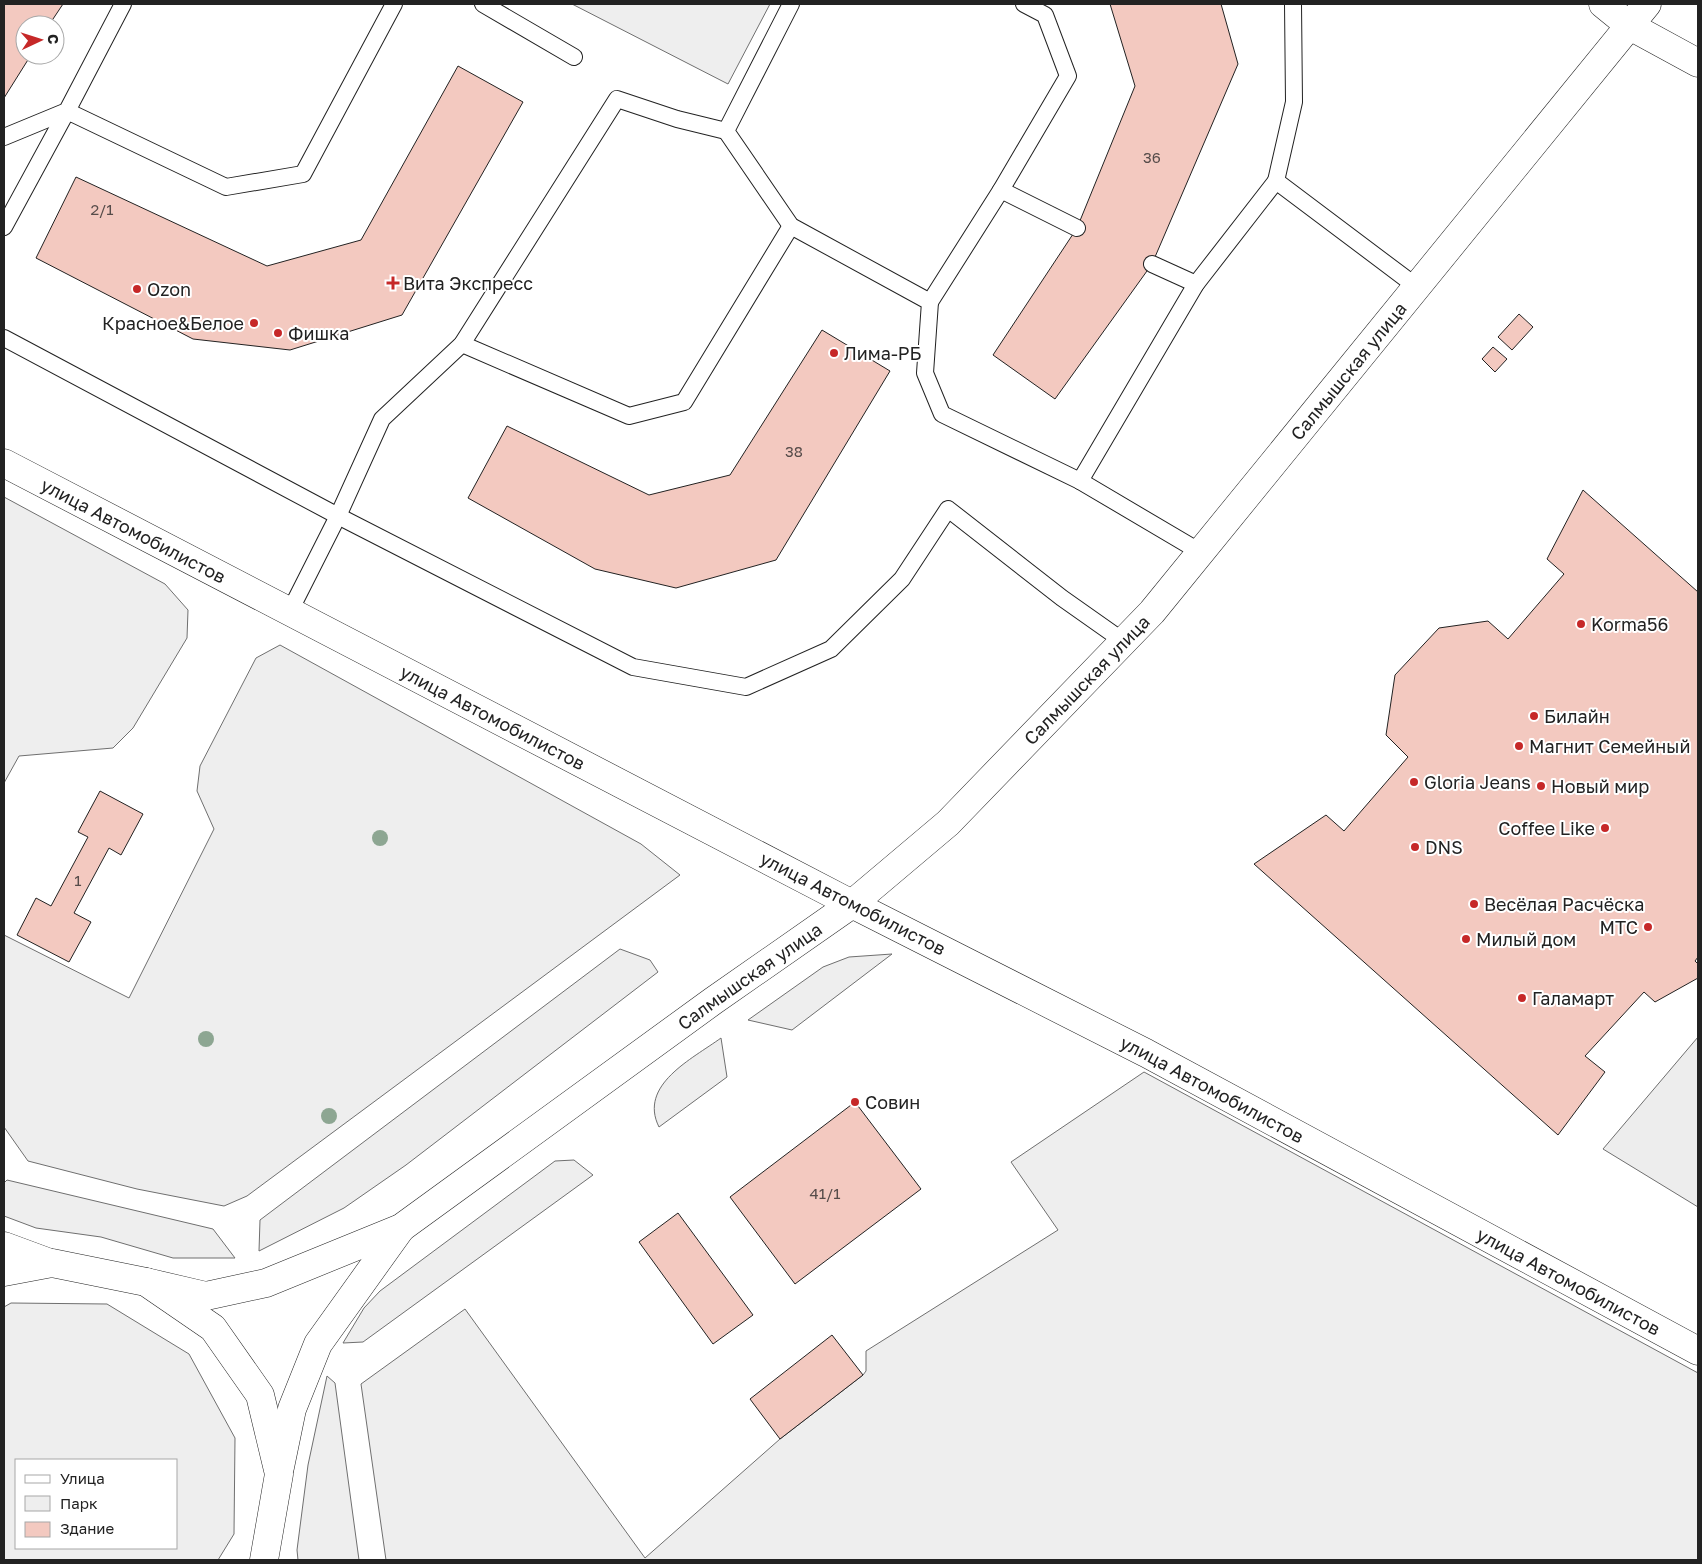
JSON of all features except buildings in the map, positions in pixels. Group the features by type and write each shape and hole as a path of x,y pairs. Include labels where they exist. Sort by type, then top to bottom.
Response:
{"main road":[{"path":"1603,4 1630,26 1698,63"},
{"name":"Салмышская улица","path":"401,1228 713,1001 852,904 948,823 1152,612 1202,553 1647,4"},
{"name":"улица Автомобилистов","path":"4,463 852,904 1146,1052 1698,1351"},
{"path":"4,1246 52,1264 146,1282 206,1296 266,1283 401,1228"},
{"path":"264,1560 292,1409 318,1344 401,1228"},
{"path":"4,1272 52,1264"},
{"path":"146,1282 213,1328 260,1395 279,1474"}],"lane":[{"path":"4,227 123,4"},
{"path":"4,137 67,111 226,187 303,174 394,4"},
{"path":"483,4 574,56"},
{"path":"726,131 791,4"},
{"path":"1024,4 1045,15 1068,76 1001,190 930,302 925,373 942,414 1080,481 1202,553"},
{"path":"1080,481 1196,284 1276,182 1294,102 1293,4"},
{"path":"290,611 338,516 382,420 462,344 617,99 677,119 726,131 791,226 930,302"},
{"path":"1276,182 1417,287"},
{"path":"1001,190 1077,228"},
{"path":"462,344 629,416 684,402 791,226"},
{"path":"1152,264 1196,284"},
{"path":"4,338 338,516 633,667 746,687 831,649 902,579 948,510 1062,598 1123,641"}],"green space":[{"path":"572,4 770,4 728,84"},
{"path":"4,497 165,584 188,610 187,638 133,728 113,748 19,756 4,783"},
{"path":"280,645 641,844 680,875 247,1196 224,1206 137,1189 28,1161 4,1127 4,935 129,998 214,829 197,791 200,766 256,658"},
{"path":"620,949 650,960 658,972 406,1165 344,1208 259,1251 260,1220"},
{"path":"892,954 792,1030 748,1020 823,967 849,957"},
{"path":"721,1038 727,1077 659,1127 654,1112 656,1098 662,1086 683,1064"},
{"path":"1144,1072 1698,1373 1698,1560 386,1560 361,1384 465,1309 645,1558 780,1439 863,1375 866,1371 866,1351 1058,1230 1011,1162"},
{"path":"574,1160 593,1175 363,1342 343,1343 364,1308 380,1291 555,1161"},
{"path":"7,1180 213,1229 235,1258 173,1258 101,1237 36,1228 4,1216 4,1183"},
{"path":"11,1303 107,1304 189,1354 235,1438 234,1534 218,1560 4,1560 4,1307"},
{"path":"327,1376 335,1383 359,1560 298,1560 297,1550 308,1465"}],"shaded area":[{"path":"1698,1037 1698,1207 1603,1149"}],"place":[{"name":"Вита Экспресс","path":"393,283"},
{"name":"Ozon","path":"137,289"},
{"name":"Красное&Белое","path":"254,323"},
{"name":"Фишка","path":"278,333"},
{"name":"Лима-РБ","path":"834,353"},
{"name":"Korma56","path":"1581,624"},
{"name":"Билайн","path":"1534,716"},
{"name":"Магнит Семейный","path":"1519,746"},
{"name":"Gloria Jeans","path":"1414,782"},
{"name":"Новый мир","path":"1541,786"},
{"name":"Coffee Like","path":"1605,828"},
{"name":"DNS","path":"1415,847"},
{"name":"Весёлая Расчёска","path":"1474,904"},
{"name":"МТС","path":"1648,927"},
{"name":"Милый дом","path":"1466,939"},
{"name":"Галамарт","path":"1522,998"},
{"name":"Совин","path":"855,1102"}]}
